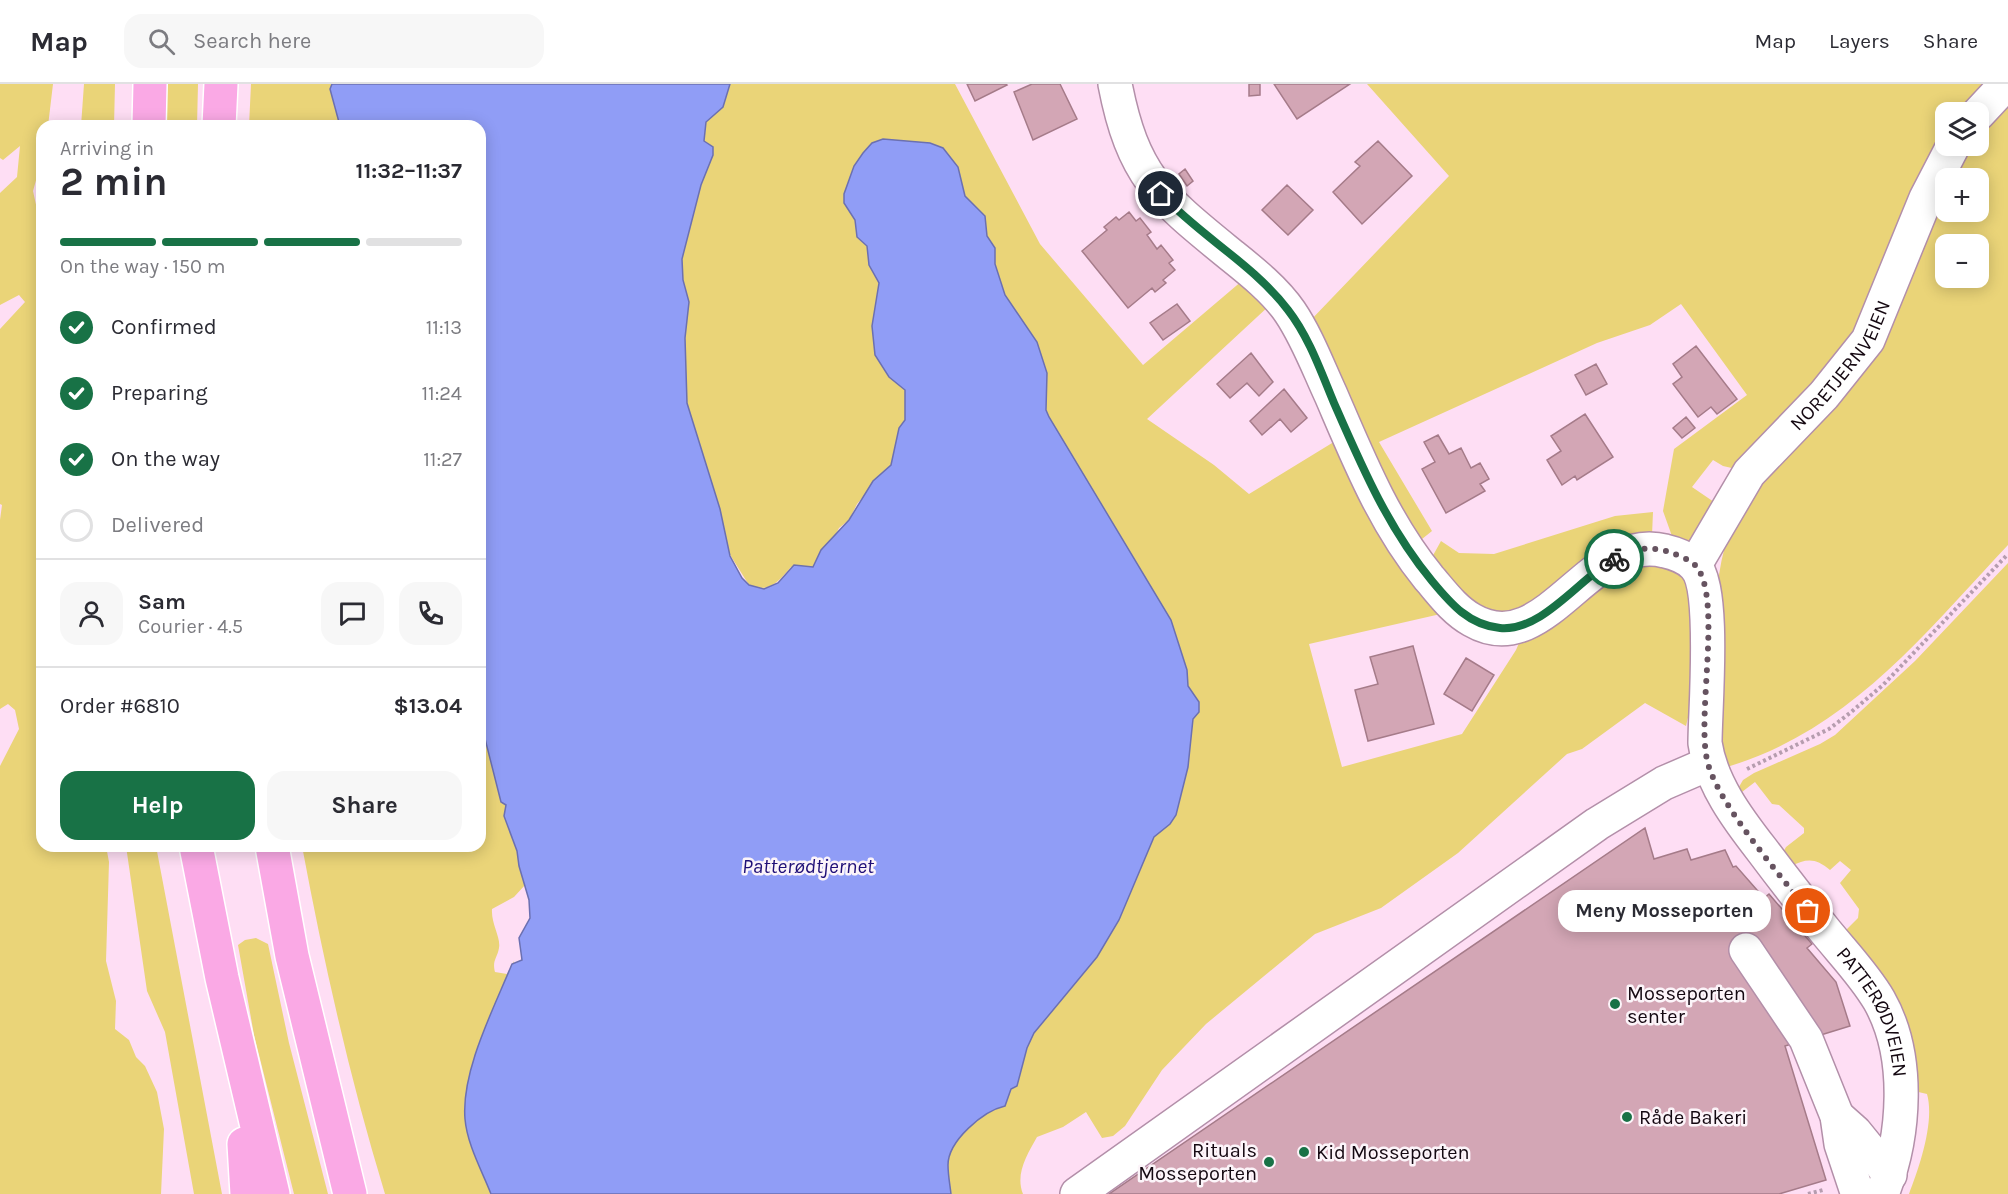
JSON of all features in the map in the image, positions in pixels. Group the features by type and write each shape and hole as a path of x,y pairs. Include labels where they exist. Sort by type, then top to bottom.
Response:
{"highway":[{"path":"149,120 150,84"},
{"path":"219,120 221,84"},
{"path":"197,852 237,1047 273,1194"},
{"path":"273,852 292,956 350,1194"},
{"path":"237,1047 247,1194"}],"street":[{"path":"1115,84 1120,112 1135,154 1146,176 1178,212 1245,266 1289,311 1310,347 1384,513 1417,563 1460,612 1474,622 1490,627 1516,627 1546,612 1607,563 1639,549 1658,549 1675,554 1695,565"},
{"path":"1989,102 2006,84"},
{"name":"NORETJERNVEIEN","path":"1695,565 1749,473 1824,395 1868,340 1926,198 1948,156"},
{"name":"PATTERØDVEIEN","path":"1695,565 1706,593 1705,735 1713,774 1749,834 1865,980 1890,1023 1898,1071 1901,1116 1899,1141 1886,1184"},
{"path":"1077,1194 1597,825 1664,783 1713,774"},
{"path":"1746,950 1806,1039 1837,1116 1841,1144 1856,1189 1862,1194"},
{"path":"1837,1116 1855,1132 1886,1184"}],"path":[{"path":"1713,774 1829,729 1883,685 2008,554"}],"shaded area":[{"path":"0,84 53,84 49,120 36,120 36,180 33,191 36,205 36,852 107,852 109,862 106,961 116,1001 115,1029 129,1040 136,1057 145,1066 157,1092 164,1129 161,1194 0,1194 0,766 19,729 15,710 8,704 0,709 0,520 2,505 0,504 0,329 25,302 19,295 0,305 0,193 17,177 20,146 3,160 0,158"},
{"path":"84,84 115,84 114,120 81,120"},
{"path":"166,84 198,84 197,120 165,120"},
{"path":"251,84 332,84 377,120 249,120"},
{"path":"696,84 955,84 1040,244 1143,365 1243,280 1270,305 1147,419 1214,465 1249,494 1337,440 1445,613 1309,644 1342,767 1462,734 1516,650 1522,636 1646,558 1682,574 1695,602 1692,701 1686,726 1645,703 1582,749 1567,754 1458,853 1381,908 1315,934 1206,1024 1162,1070 1125,1126 1113,1136 1102,1138 1086,1112 1063,1127 1037,1137 1021,1172 1023,1194 682,1194 983,1114 1005,1106 1047,373 844,202 855,220 857,237 867,246 869,265 879,283 879,295 935,366 904,424 899,428 891,465 857,504 849,520 839,528 833,540 821,550 813,567 791,567 778,581 768,587 749,585 620,380 705,133 706,122"},
{"path":"1367,84 1986,84 1971,102 1935,102 1935,155 1867,309 1822,373 1736,469 1723,466 1713,460 1692,487 1714,502 1695,536 1688,541 1673,539 1663,511 1674,449 1747,395 1681,304 1650,325 1597,343 1379,442 1432,531 1417,543 1308,323 1449,176"},
{"path":"2008,104 2008,545 1915,645 1848,704 1811,729 1771,750 1727,767 1718,752 1715,615 1717,587 1728,537 1935,205 1935,222 1989,222 1989,168 1957,168 1964,156 1989,156 1989,125"},
{"path":"1653,512 1652,535 1522,613 1477,611 1431,559 1441,541 1459,553 1494,554 1615,516"},
{"path":"486,557 540,832 525,885 514,897 492,909 499,939 494,962 495,972 507,974 514,961 486,1180 491,1194 385,1194 360,1108 319,934 303,852 486,852"},
{"path":"2008,563 2008,1194 1909,1194 1921,1158 1929,1118 1929,1105 1927,1094 1914,1091 1843,933 1858,918 1859,909 1840,883 1851,870 1840,861 1830,870 1811,860 1791,866 1781,856 1786,847 1804,833 1804,828 1779,805 1772,804 1755,782 1738,795 1736,792 1743,780 1754,773 1835,735 1915,661"},
{"path":"127,852 157,852 222,1194 194,1194 165,1032 147,991"},
{"path":"256,938 268,944 289,1043 328,1194 294,1194 254,1035 238,945 245,940"}],"water":[{"name":"Patterødtjernet","path":"332,84 730,84 723,107 706,122 704,141 713,147 713,155 701,185 682,259 683,280 689,302 685,338 687,403 720,509 730,556 742,578 749,585 764,589 778,583 794,565 813,567 821,550 849,520 873,481 891,465 899,428 905,420 905,390 889,377 875,355 872,326 879,283 869,265 867,246 857,237 855,220 844,203 844,194 854,166 872,143 883,139 930,143 943,148 958,167 965,196 985,216 987,236 995,248 995,264 1005,295 1037,342 1047,373 1046,410 1049,417 1171,620 1187,670 1188,686 1199,702 1199,712 1193,719 1188,767 1176,815 1170,824 1154,837 1119,920 1097,957 1034,1033 1027,1048 1017,1086 1011,1089 1005,1106 987,1114 968,1128 954,1146 948,1165 951,1194 491,1194 475,1157 466,1128 465,1100 473,1060 488,1020 512,964 522,960 519,938 530,918 529,900 517,851 504,816 506,805 501,802 486,743 486,120 338,120 330,89"}],"building":[{"path":"967,84 1006,84 1007,85 975,101"},
{"path":"1032,84 1060,84 1077,119 1033,140 1014,92"},
{"path":"1249,84 1260,84 1260,95 1249,96"},
{"path":"1274,84 1350,84 1297,119"},
{"path":"1378,141 1412,176 1362,224 1333,192 1360,166 1355,162"},
{"path":"1185,169 1193,181 1187,186 1179,174"},
{"path":"1287,185 1313,210 1288,235 1262,210"},
{"path":"1129,212 1136,221 1140,218 1151,232 1147,235 1157,249 1161,245 1173,260 1169,263 1175,270 1163,280 1166,283 1155,292 1152,288 1128,308 1082,251 1107,230 1104,227 1116,217 1119,220"},
{"path":"1177,304 1190,321 1163,340 1150,323"},
{"path":"1696,346 1737,399 1717,414 1711,407 1698,417 1673,384 1682,377 1673,364"},
{"path":"1251,353 1273,382 1259,396 1247,383 1230,398 1217,384"},
{"path":"1596,364 1607,384 1586,395 1575,375"},
{"path":"1284,389 1307,418 1291,432 1280,419 1262,435 1250,421"},
{"path":"1585,414 1613,457 1577,480 1575,476 1562,485 1547,460 1561,451 1551,436"},
{"path":"1686,417 1695,428 1682,438 1673,428"},
{"path":"1438,435 1449,454 1461,448 1471,468 1480,463 1489,479 1480,484 1485,491 1446,513 1422,469 1435,462 1424,442"},
{"path":"1413,646 1434,724 1368,741 1355,690 1378,684 1370,657"},
{"path":"1466,658 1494,675 1472,711 1444,694"},
{"name":"Mosseporten senter","path":"1645,828 1654,859 1687,849 1691,860 1725,850 1733,867 1736,866 1764,898 1769,894 1812,944 1807,948 1836,982 1850,1026 1785,1046 1826,1180 1779,1194 1109,1194"}],"way so far":[{"path":"1614,559 1623,553 1639,549 1658,549 1675,554 1695,565 1706,593 1705,743 1708,764 1717,784 1749,834 1808,911"}],"place":[{"name":"Meny Mosseporten","path":"1808,911"},
{"name":"Mosseporten senter","path":"1615,1004"},
{"name":"Råde Bakeri","path":"1627,1117"},
{"name":"Kid Mosseporten","path":"1304,1152"},
{"name":"Rituals Mosseporten","path":"1269,1162"}],"route":[{"path":"1161,194 1178,212 1245,266 1289,311 1310,347 1384,513 1417,563 1460,612 1474,622 1490,627 1516,627 1546,612 1614,559"}]}
